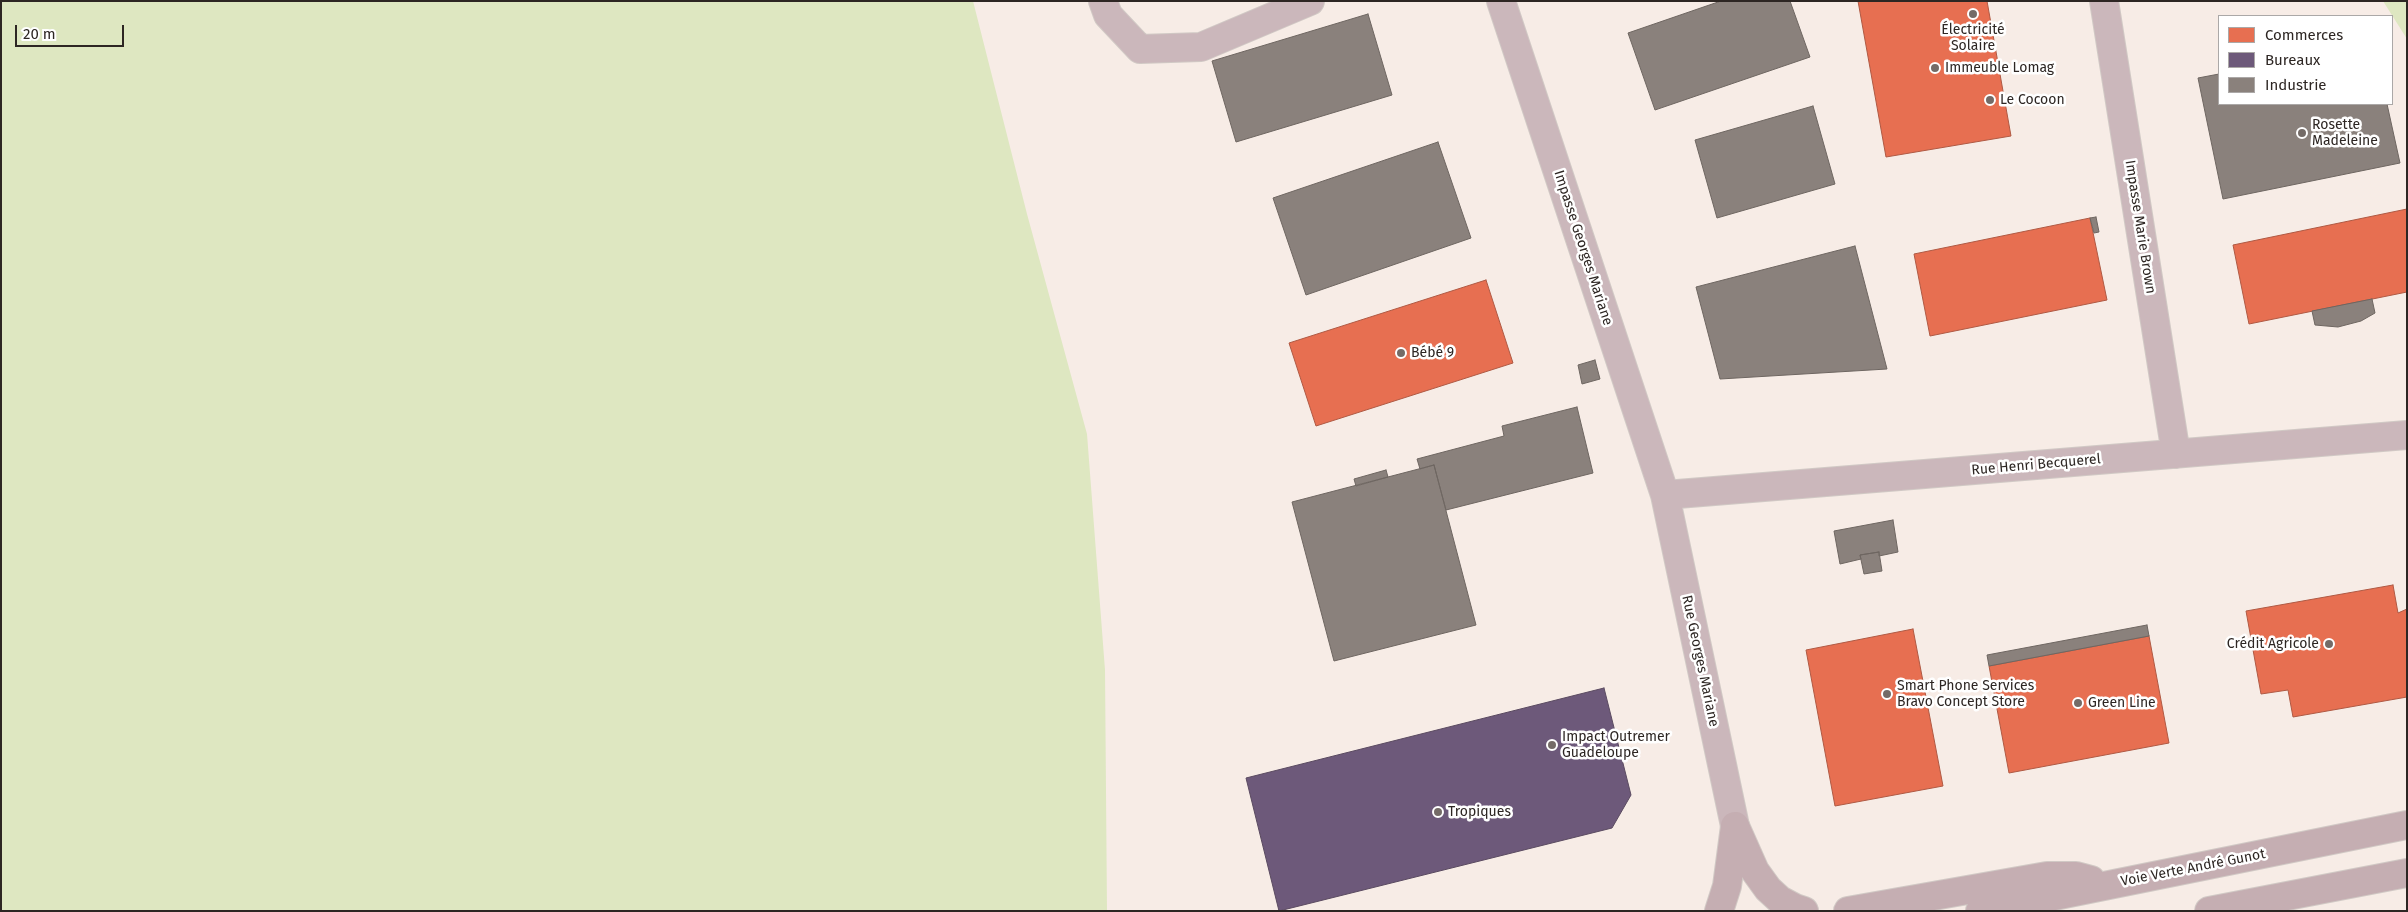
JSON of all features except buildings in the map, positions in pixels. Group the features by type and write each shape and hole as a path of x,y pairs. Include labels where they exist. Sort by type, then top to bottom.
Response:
{"main road":[{"name":"Voie Verte André Gunot","path":"1980,911 2407,825"},
{"path":"1720,911 1727,886 1735,826"},
{"path":"1735,826 1755,872 1780,900 1804,911"},
{"path":"2209,911 2407,874"},
{"path":"1848,911 2047,876 2076,876 2112,885"}],"street":[{"path":"1103,1 1108,15 1140,48 1201,47 1310,1"},
{"name":"Impasse Georges Mariane","path":"1501,1 1665,495"},
{"name":"Impasse Marie Brown","path":"2104,1 2176,454"},
{"name":"Rue Henri Becquerel","path":"1665,495 2407,436"},
{"name":"Rue Georges Mariane","path":"1665,495 1735,826"},
{"path":"2377,831 2407,816"}],"green space":[{"path":"1,1 973,1 1027,214 1087,434 1105,670 1107,911 1,911"},
{"path":"2383,1 2407,1 2407,39 2393,15"}],"place":[{"name":"Électricité Solaire","path":"1973,14"},
{"name":"Immeuble Lomag","path":"1935,68"},
{"name":"Le Cocoon","path":"1990,100"},
{"name":"Rosette Madeleine","path":"2302,133"},
{"name":"Bébé 9","path":"1401,353"},
{"name":"Crédit Agricole","path":"2329,644"},
{"name":"Smart Phone Services Bravo Concept Store","path":"1887,694"},
{"name":"Green Line","path":"2078,703"},
{"name":"Impact Outremer Guadeloupe","path":"1552,745"},
{"name":"Tropiques","path":"1438,812"}]}
